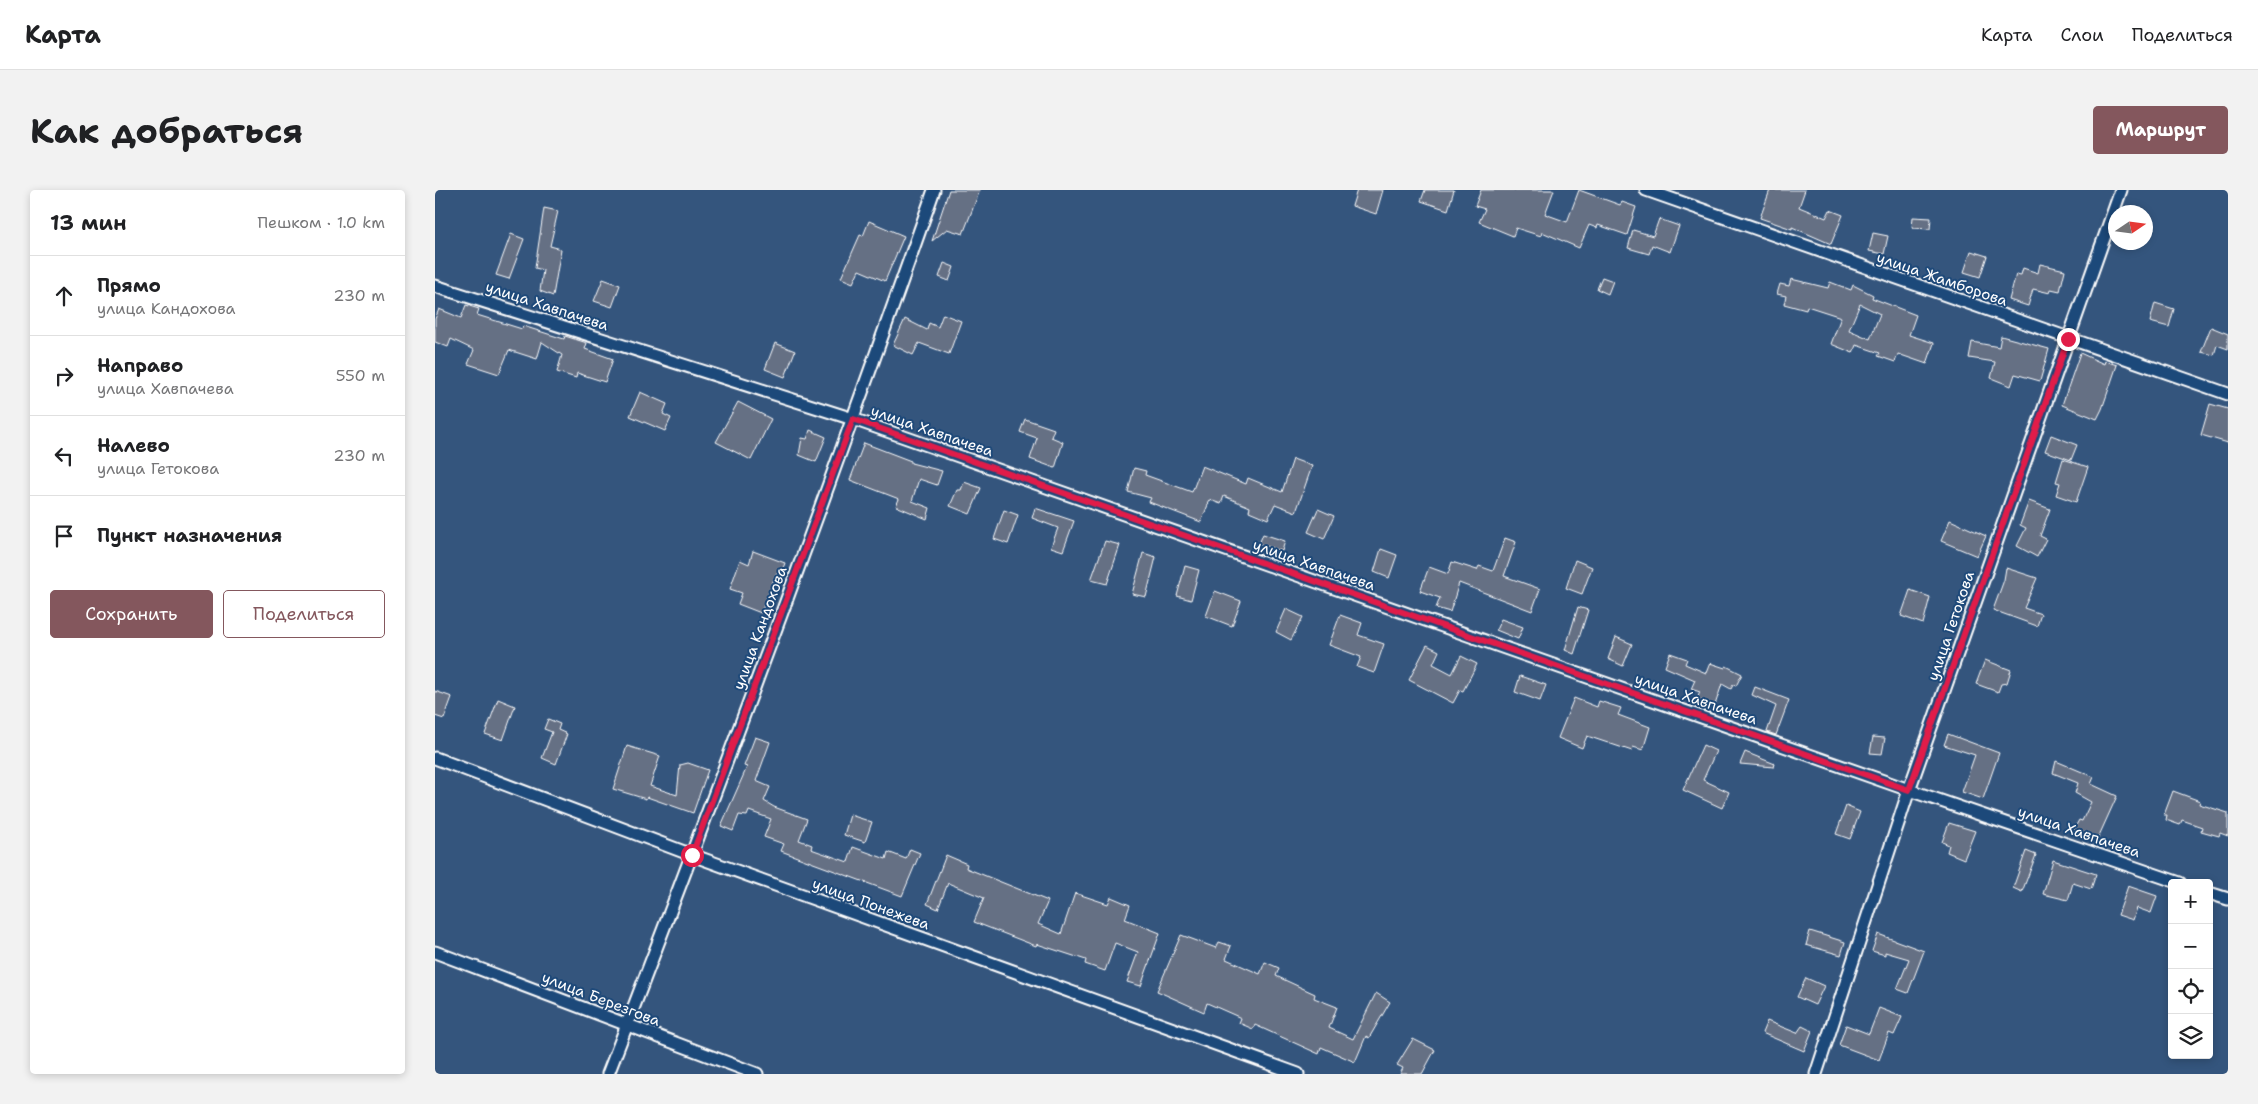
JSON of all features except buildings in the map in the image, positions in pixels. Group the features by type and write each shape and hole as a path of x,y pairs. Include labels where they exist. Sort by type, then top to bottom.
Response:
{"street":[{"name":"улица Кандохова","path":"608,1074 692,855 853,419 934,190"},
{"name":"улица Жамборова","path":"1646,190 2228,394"},
{"name":"улица Гетокова","path":"1816,1074 1909,790 2121,190"},
{"name":"улица Хавпачева","path":"435,286 853,419 1909,790 2169,879"},
{"name":"улица Понежева","path":"435,758 692,855 1298,1074"},
{"path":"2213,894 2228,899"},
{"name":"улица Березгова","path":"435,952 757,1074"}],"route":[{"path":"692,855 853,419 1909,790 2068,339"}]}
